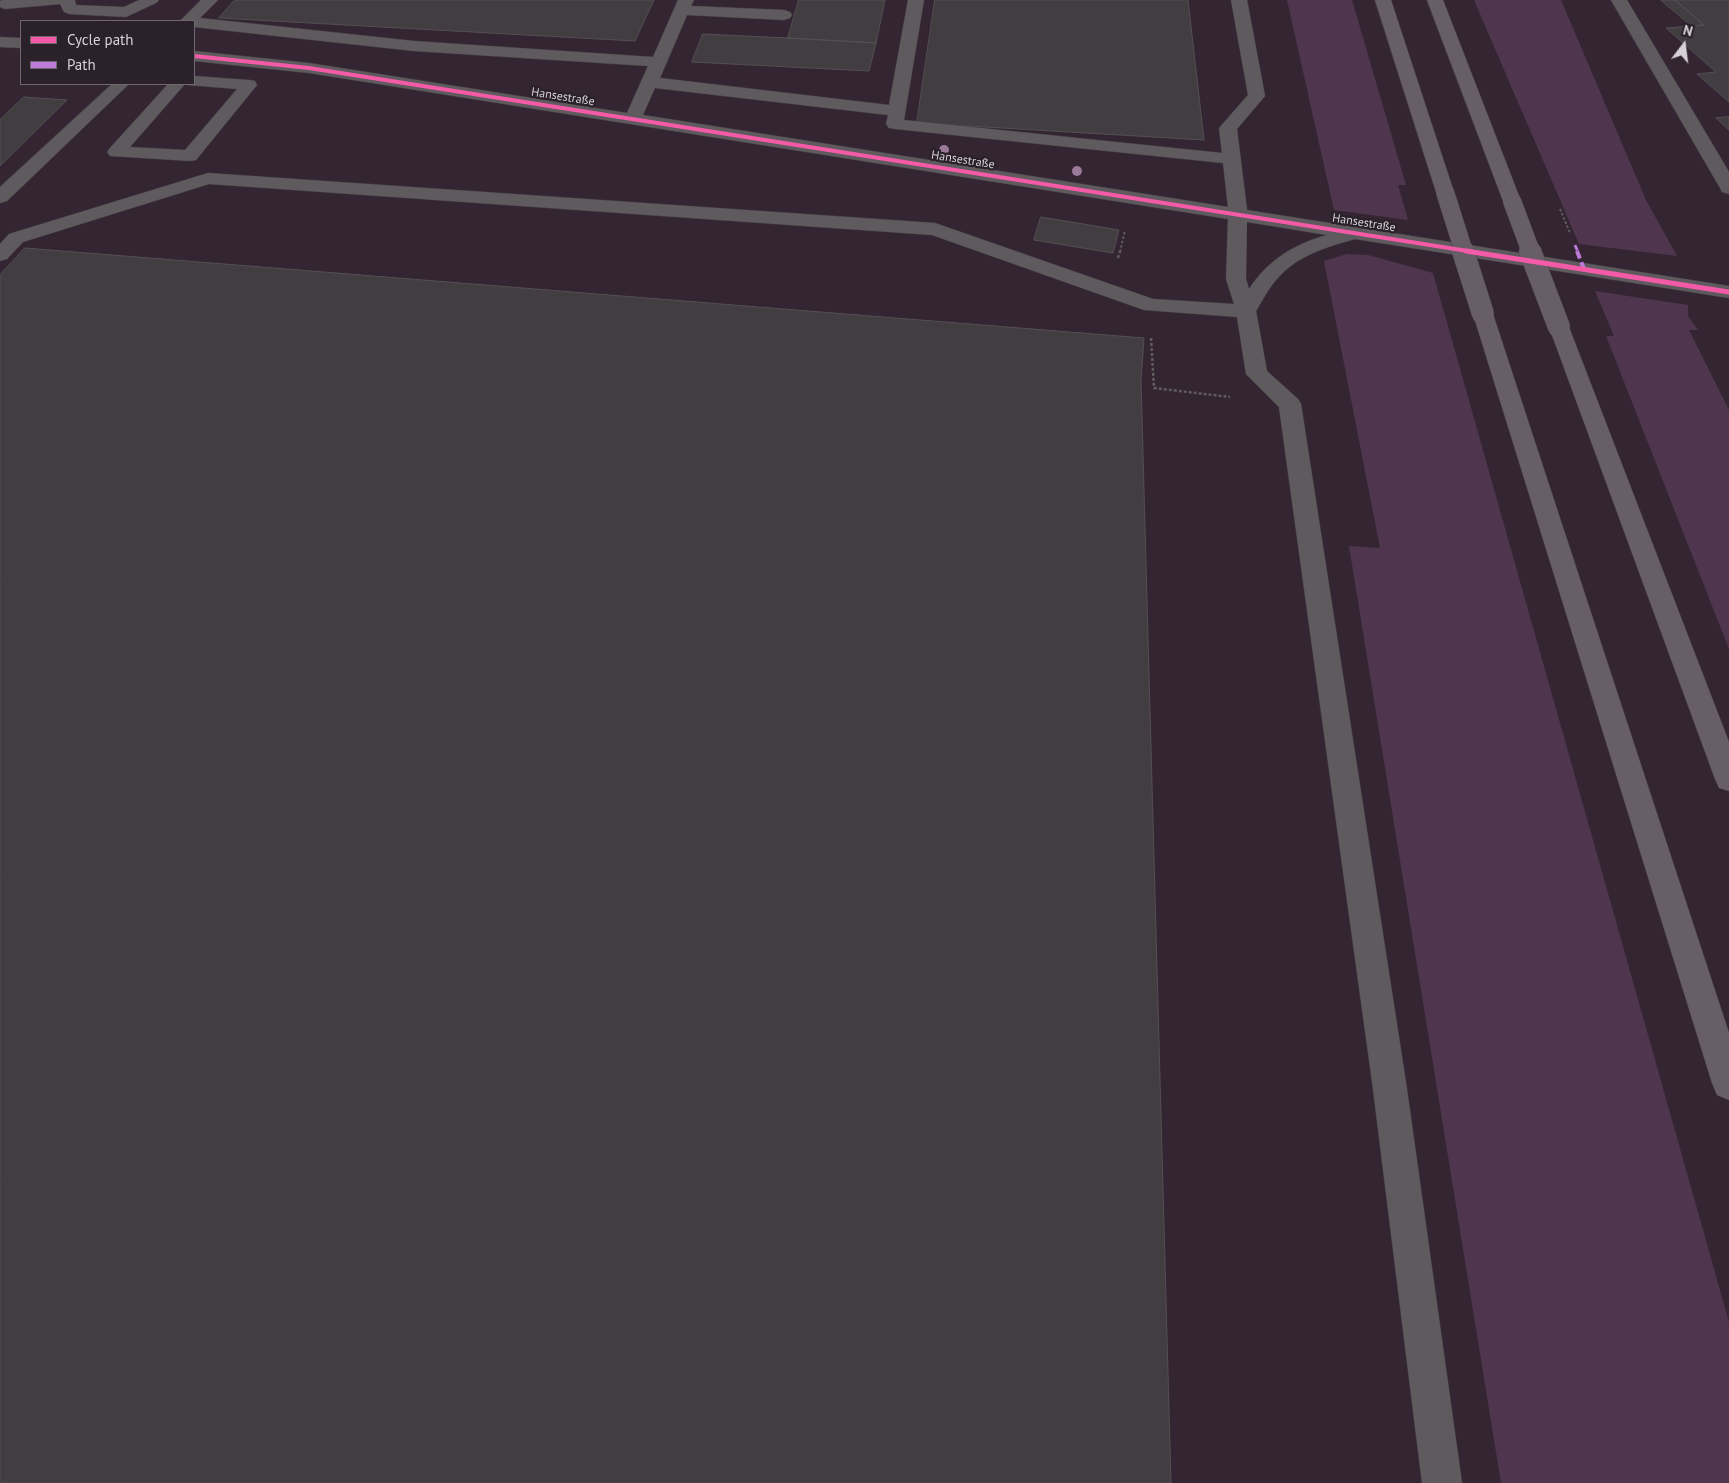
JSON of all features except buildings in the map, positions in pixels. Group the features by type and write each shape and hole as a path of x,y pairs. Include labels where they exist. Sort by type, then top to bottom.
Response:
{"highway":[{"path":"1383,0 1729,1083"},
{"path":"1436,0 1729,780"}],"street":[{"path":"4,5 57,0"},
{"path":"67,0 69,9 126,12 151,0"},
{"path":"189,20 210,0"},
{"path":"916,0 895,124 1232,159"},
{"path":"1239,0 1257,96 1228,128 1238,214 1236,279 1246,311 1257,374 1290,404 1388,1079 1442,1483"},
{"path":"1619,0 1729,188"},
{"path":"633,119 684,5 784,15"},
{"path":"195,22 414,46 659,62"},
{"path":"0,42 20,43"},
{"name":"Hansestraße","path":"195,56 309,68 1729,292"},
{"path":"176,85 116,152 190,156 249,84 195,81"},
{"path":"650,82 897,111"},
{"path":"0,197 120,85"},
{"path":"0,256 16,238 208,178 935,229 1151,305 1246,311"},
{"path":"1246,311 1271,273 1292,255 1321,242 1356,233"}],"path":[{"path":"1560,209 1571,236"}],"shaded area":[{"path":"0,0 1729,0 1729,1483 0,1483"},
{"path":"1287,0 1352,0 1406,185 1398,185 1408,220 1334,210"},
{"path":"1474,0 1561,0 1646,200 1677,256 1579,244"},
{"path":"1347,254 1368,255 1433,273 1729,1322 1729,1483 1501,1483 1349,546 1380,548 1324,261"},
{"path":"1595,291 1688,305 1688,316 1698,330 1689,330 1729,410 1729,649 1606,336 1614,336"}],"marked path":[{"path":"1575,245 1584,269"}],"cycle path":[{"path":"195,56 309,68 1729,292"}]}
